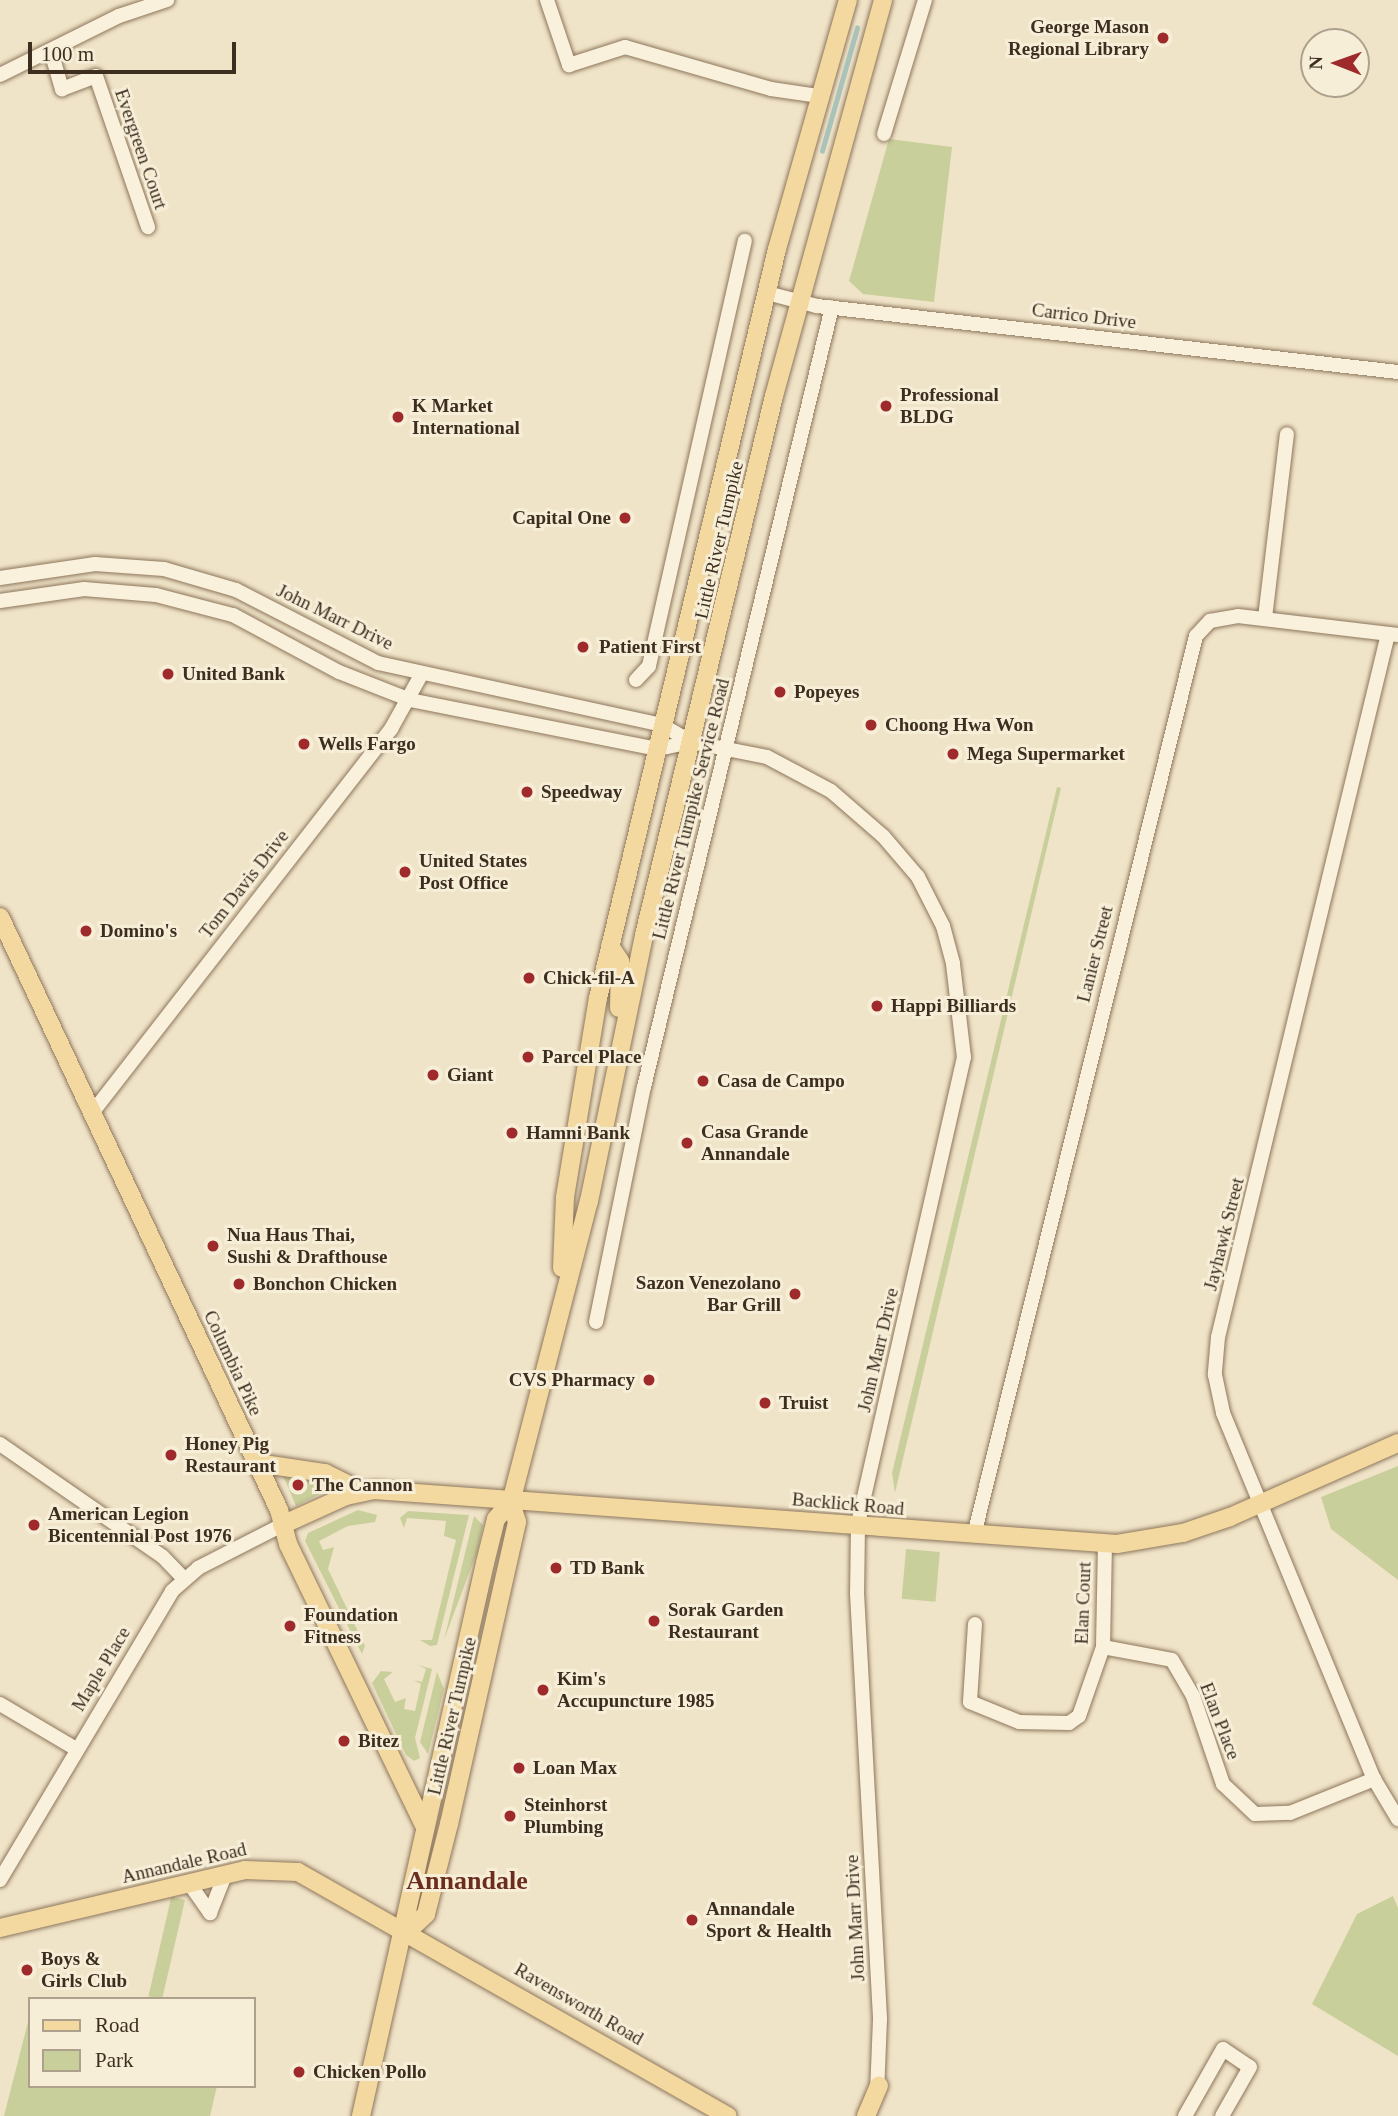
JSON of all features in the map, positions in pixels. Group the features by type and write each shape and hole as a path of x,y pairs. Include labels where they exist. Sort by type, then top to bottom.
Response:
{"main road":[{"name":"Little River Turnpike","path":"561,1296 565,1198 610,946 767,293 819,96 848,0"},
{"name":"Little River Turnpike","path":"361,2116 407,1932 406,1904 496,1519 511,1502 561,1296 589,1202 616,1057 798,302 883,0"},
{"name":"Columbia Pike","path":"0,917 425,1827"},
{"path":"610,946 621,969 616,1057"},
{"name":"Backlick Road","path":"282,1525 361,1491 1105,1545 1182,1533 1260,1503 1398,1443"},
{"path":"257,1463 325,1473 361,1491"},
{"name":"Little River Turnpike","path":"407,1932 426,1913 449,1824 517,1522 511,1502"},
{"name":"Annandale Road","path":"0,1928 264,1867 298,1871 407,1932"},
{"name":"Ravensworth Road","path":"407,1932 727,2116"},
{"path":"866,2116 879,2086"}],"street":[{"path":"0,75 51,51 131,6 167,0"},
{"path":"547,0 569,65 625,47 771,89 819,96"},
{"path":"884,134 925,0"},
{"name":"Evergreen Court","path":"51,51 62,89 96,76 148,227"},
{"path":"636,680 649,666 745,241"},
{"name":"Carrico Drive","path":"767,293 798,302 832,307 1398,372"},
{"name":"Little River Turnpike Service Road","path":"596,1322 643,1094 832,307"},
{"path":"1287,434 1265,618 1393,635"},
{"name":"John Marr Drive","path":"0,578 95,564 164,569 236,590 378,663 421,675 662,725 691,741"},
{"name":"John Marr Drive","path":"0,601 84,589 196,604 261,628 339,672 410,700 658,748 691,741 726,746 819,783 883,836 918,877 943,926 960,992 961,1082 858,1525 879,2086 874,2116"},
{"name":"Lanier Street","path":"974,1535 1189,652 1210,621 1265,618"},
{"name":"Jayhawk Street","path":"1393,635 1215,1356 1223,1413 1374,1779 1398,1816"},
{"name":"Tom Davis Drive","path":"92,1114 410,700 421,675"},
{"path":"0,1444 163,1557 184,1579"},
{"name":"Maple Place","path":"0,1880 159,1609 184,1579 282,1525"},
{"name":"Elan Court","path":"975,1623 970,1702 1019,1723 1069,1723 1079,1716 1103,1647 1105,1545"},
{"name":"Elan Place","path":"1103,1647 1172,1660 1193,1696 1223,1784 1255,1814 1290,1813 1374,1779"},
{"path":"0,1704 76,1749"},
{"path":"189,1883 210,1913 225,1875"},
{"path":"1185,2116 1223,2049 1250,2067 1222,2116"}],"green space":[{"path":"889,139 952,147 934,302 863,294 849,281"},
{"path":"1057,787 1061,788 895,1493 892,1473"},
{"path":"1398,1466 1398,1580 1331,1529 1321,1497"},
{"path":"282,1473 332,1481 336,1486 296,1506"},
{"path":"358,1510 377,1515 375,1522 348,1526 319,1541 323,1550 334,1547 328,1569 365,1646 362,1654 305,1541 308,1533"},
{"path":"408,1511 469,1515 437,1645 430,1646 420,1640 432,1640 456,1540 444,1536 446,1521 407,1518 404,1528 400,1518"},
{"path":"474,1516 483,1525 477,1552 444,1640"},
{"path":"906,1549 940,1552 936,1602 902,1599"},
{"path":"418,1665 432,1669 415,1738 420,1758 414,1761 406,1755 372,1683 381,1671 393,1672 384,1679 395,1702 406,1698 404,1709 415,1711 421,1684 414,1680 422,1682 426,1669"},
{"path":"437,1672 444,1689 428,1754 420,1742"},
{"path":"1393,1896 1398,1908 1398,2056 1312,2004 1357,1914"},
{"path":"171,1897 185,1900 163,1997 152,1997 148,1996"},
{"path":"28,2022 28,2088 217,2088 210,2116 4,2116"}],"waterway":[{"path":"822,151 857,28"}],"place":[{"name":"George Mason Regional Library","path":"1163,38"},
{"name":"Professional BLDG","path":"886,406"},
{"name":"K Market International","path":"398,417"},
{"name":"Capital One","path":"625,518"},
{"name":"Patient First","path":"583,647"},
{"name":"United Bank","path":"168,674"},
{"name":"Popeyes","path":"780,692"},
{"name":"Choong Hwa Won","path":"871,725"},
{"name":"Wells Fargo","path":"304,744"},
{"name":"Mega Supermarket","path":"953,754"},
{"name":"Speedway","path":"527,792"},
{"name":"United States Post Office","path":"405,872"},
{"name":"Domino's","path":"86,931"},
{"name":"Chick-fil-A","path":"529,978"},
{"name":"Happi Billiards","path":"877,1006"},
{"name":"Parcel Place","path":"528,1057"},
{"name":"Giant","path":"433,1075"},
{"name":"Casa de Campo","path":"703,1081"},
{"name":"Hamni Bank","path":"512,1133"},
{"name":"Casa Grande Annandale","path":"687,1143"},
{"name":"Nua Haus Thai, Sushi & Drafthouse","path":"213,1246"},
{"name":"Bonchon Chicken","path":"239,1284"},
{"name":"Sazon Venezolano Bar Grill","path":"795,1294"},
{"name":"CVS Pharmacy","path":"649,1380"},
{"name":"Truist","path":"765,1403"},
{"name":"Honey Pig Restaurant","path":"171,1455"},
{"name":"The Cannon","path":"298,1485"},
{"name":"American Legion Bicentennial Post 1976","path":"34,1525"},
{"name":"TD Bank","path":"556,1568"},
{"name":"Sorak Garden Restaurant","path":"654,1621"},
{"name":"Foundation Fitness","path":"290,1626"},
{"name":"Kim's Accupuncture 1985","path":"543,1690"},
{"name":"Bitez","path":"344,1741"},
{"name":"Loan Max","path":"519,1768"},
{"name":"Steinhorst Plumbing","path":"510,1816"},
{"name":"Annandale Sport & Health","path":"692,1920"},
{"name":"Boys & Girls Club","path":"27,1970"},
{"name":"Chicken Pollo","path":"299,2072"}],"district":[{"name":"Annandale","path":"467,1881"}]}
